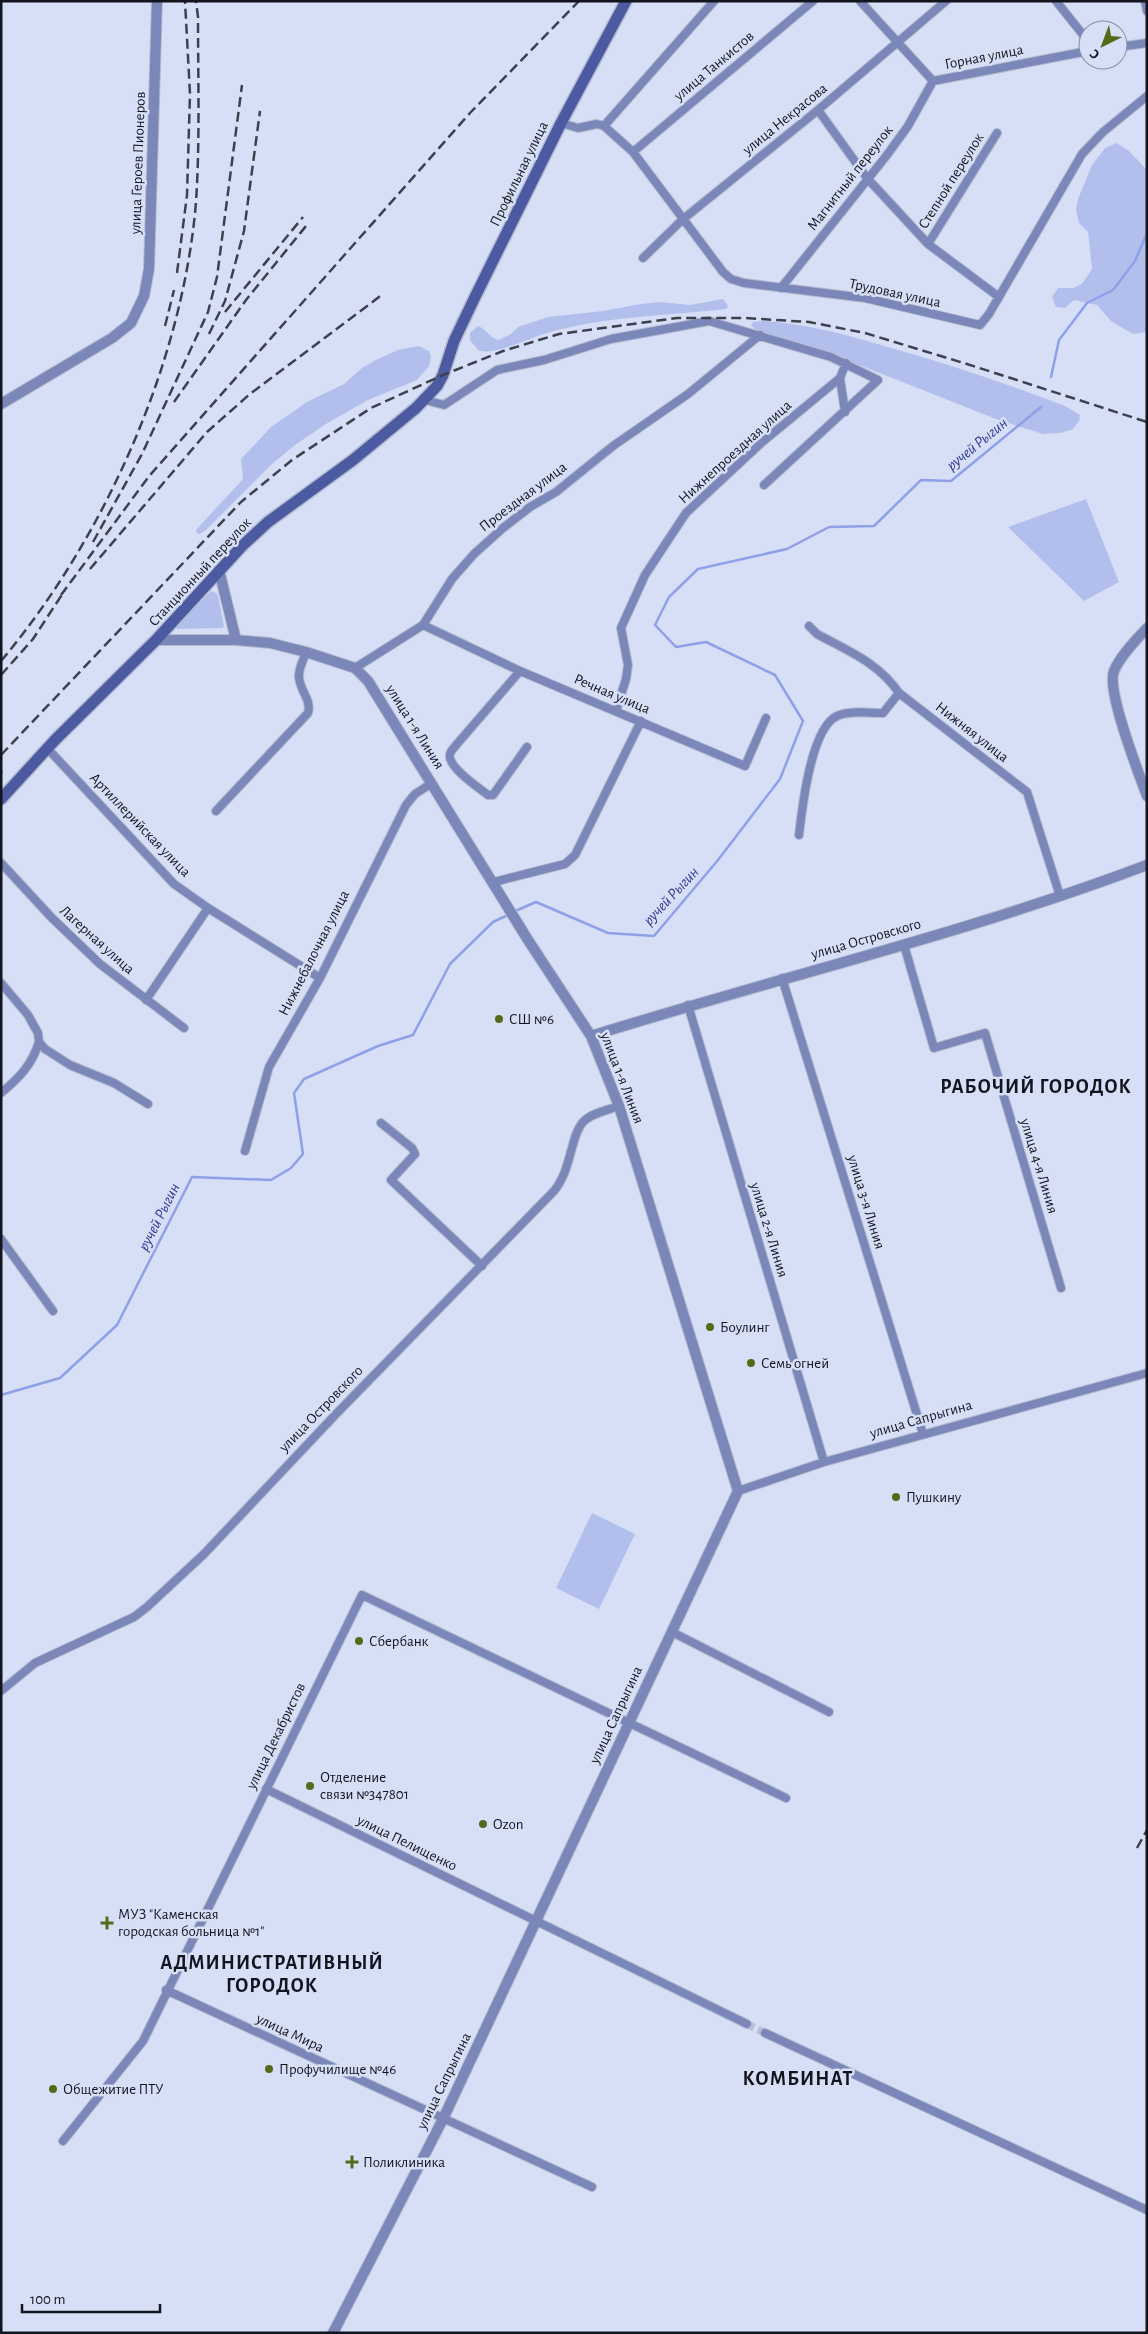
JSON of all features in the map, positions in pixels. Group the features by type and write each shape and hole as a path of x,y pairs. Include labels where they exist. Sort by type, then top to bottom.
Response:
{"main road":[{"name":"Профильная улица","path":"437,386 458,332 561,123 626,1"},
{"name":"Станционный переулок","path":"1,798 156,640 219,570 268,522 353,460 425,400 437,386"}],"street":[{"name":"улица Героев Пионеров","path":"1,404 112,338 131,322 144,296 149,269 157,1"},
{"path":"561,123 578,128 597,124 604,126 714,1"},
{"name":"улица Танкистов","path":"632,152 813,1"},
{"name":"Горная улица","path":"860,1 933,81 1078,54"},
{"name":"улица Некрасова","path":"643,258 682,220 818,110 946,1"},
{"path":"1056,1 1078,28"},
{"path":"1145,1 1147,11"},
{"path":"1128,45 1147,42"},
{"name":"Магнитный переулок","path":"781,288 908,126 933,81"},
{"name":"Трудовая улица","path":"604,126 632,152 728,278 744,283 866,298 980,325 985,321 1082,154 1103,132 1147,96"},
{"name":"Степной переулок","path":"818,110 867,178 928,244 999,297"},
{"name":"Степной переулок","path":"928,244 997,133"},
{"path":"425,400 438,405 449,404 473,384 497,370 544,360 611,339 646,331 709,321 760,335 846,363 878,380 764,485"},
{"name":"Проездная улица","path":"355,668 423,625 452,580 474,554 503,528 530,507 556,492 613,446 688,394 760,335"},
{"name":"Нижнепроездная улица","path":"616,711 626,679 628,665 622,628 645,575 686,513 760,444 840,378 846,363"},
{"path":"840,378 845,412"},
{"path":"219,570 236,640"},
{"name":"Речная улица","path":"423,625 520,671 745,766 766,718"},
{"name":"Нижняя улица","path":"809,626 818,634 877,667 890,678 900,693 1027,792 1060,896"},
{"path":"1147,628 1113,671 1113,684 1128,745 1147,796"},
{"path":"156,640 236,640 270,643 306,652 355,668"},
{"path":"216,812 308,712 308,701 299,681 299,674 306,652"},
{"name":"улица 1-я Линия","path":"355,668 368,681 494,882 528,940 591,1036 619,1106 738,1491"},
{"path":"520,671 457,744 450,753 450,759 457,770 472,783 488,795 493,795 527,747"},
{"path":"799,835 808,772 821,735 828,723 836,716 845,714 883,713 900,693"},
{"path":"494,882 565,864 571,860 641,721"},
{"name":"Артиллерийская улица","path":"48,748 174,884 208,908 320,978"},
{"name":"Нижнебалочная улица","path":"245,1151 269,1067 320,978 406,805 414,794 432,783"},
{"name":"Лагерная улица","path":"1,863 52,918 100,964 184,1028"},
{"name":"улица Островского","path":"591,1036 688,1005 904,945 1060,896 1147,864"},
{"path":"146,1000 208,908"},
{"name":"улица 4-я Линия","path":"904,945 934,1048 985,1033 1061,1288"},
{"name":"улица 3-я Линия","path":"782,978 924,1434"},
{"path":"1,983 28,1015 38,1033 39,1042 33,1060 26,1070 1,1093"},
{"name":"улица 2-я Линия","path":"688,1005 824,1462"},
{"path":"39,1042 60,1060 114,1083 148,1104"},
{"name":"улица Островского","path":"1,1691 35,1663 134,1617 204,1554 560,1184 583,1122 597,1114 619,1106"},
{"path":"381,1123 412,1148 415,1154 390,1180 482,1266"},
{"path":"1,1239 53,1311"},
{"name":"улица Сапрыгина","path":"333,2333 443,2119 738,1491 824,1462 1147,1373"},
{"name":"улица Декабристов","path":"63,2142 143,2041 166,1990 362,1595 630,1723"},
{"path":"672,1632 829,1712"},
{"path":"630,1723 786,1798"},
{"name":"улица Пелищенко","path":"266,1789 747,2024"},
{"name":"улица Мира","path":"166,1990 592,2187"},
{"path":"765,2033 1147,2210"}],"shaded area":[{"path":"1117,143 1129,151 1147,170 1147,332 1133,334 1112,322 1097,305 1074,300 1065,308 1056,307 1052,297 1058,288 1073,288 1082,284 1092,269 1088,232 1079,223 1076,210 1078,199 1092,165 1105,148"},
{"path":"723,299 728,306 726,309 591,323 547,333 492,351 478,350 470,340 470,333 478,326 498,340 511,334 518,327 548,317 603,311 641,304 661,302 690,305"},
{"path":"765,321 800,325 833,332 961,369 1065,406 1080,415 1079,421 1073,429 1061,433 1043,434 996,419 834,355 756,330 751,325 753,322"},
{"path":"419,346 429,351 431,357 429,366 417,380 368,400 329,422 295,445 272,464 206,530 200,534 197,533 196,530 243,479 241,459 271,427 307,402 344,384 362,368 376,360 398,350"},
{"path":"1086,499 1119,582 1084,601 1008,527"},
{"path":"211,591 218,596 224,626 222,628 177,629 176,626"},
{"path":"592,1513 635,1534 599,1609 556,1588"}],"waterway":[{"name":"ручей Рыгин","path":"1051,377 1059,340 1087,303 1113,290 1135,261 1147,233"},
{"name":"ручей Рыгин","path":"513,912 536,902 608,933 654,936 718,860 780,779 803,721 775,675 706,642 676,647 655,625 669,597 698,569 787,549 829,527 874,526 921,480 951,481 1041,407"},
{"name":"ручей Рыгин","path":"1,1395 60,1378 117,1325 192,1177 271,1180 291,1168 303,1154 294,1093 304,1079 378,1046 413,1035 450,964 493,922 508,915"}],"tunnel":[{"path":"747,2024 765,2033"}],"railway":[{"path":"177,273 187,195 190,94 185,1"},
{"path":"1,661 38,613 73,560 105,504 132,446 156,385 175,324 188,263 196,202 198,156 198,17 196,1"},
{"path":"61,595 150,475 470,113 579,1"},
{"path":"93,542 142,454 208,312 217,277 242,85"},
{"path":"209,334 225,301 244,231 260,111"},
{"path":"225,312 303,217"},
{"path":"174,402 246,300 306,226"},
{"path":"165,326 174,290"},
{"path":"90,569 207,432 250,394 383,294"},
{"path":"1,755 241,502 292,460 371,408 443,375 503,351 559,334 677,318 745,318 809,322 865,333 1147,422"},
{"path":"1,675 33,639 65,590"},
{"path":"1137,1848 1147,1830"}],"place":[{"name":"СШ №6","path":"499,1019"},
{"name":"Боулинг","path":"710,1327"},
{"name":"Семь огней","path":"751,1363"},
{"name":"Пушкину","path":"896,1497"},
{"name":"Сбербанк","path":"359,1641"},
{"name":"Отделение связи №347801","path":"310,1786"},
{"name":"Ozon","path":"483,1824"},
{"name":"МУЗ \"Каменская городская больница №1\"","path":"107,1923"},
{"name":"Профучилище №46","path":"269,2069"},
{"name":"Общежитие ПТУ","path":"53,2089"},
{"name":"Поликлиника","path":"352,2162"}],"district":[{"name":"РАБОЧИЙ ГОРОДОК","path":"1036,1087"},
{"name":"АДМИНИСТРАТИВНЫЙ ГОРОДОК","path":"272,1974"},
{"name":"КОМБИНАТ","path":"798,2079"}]}
